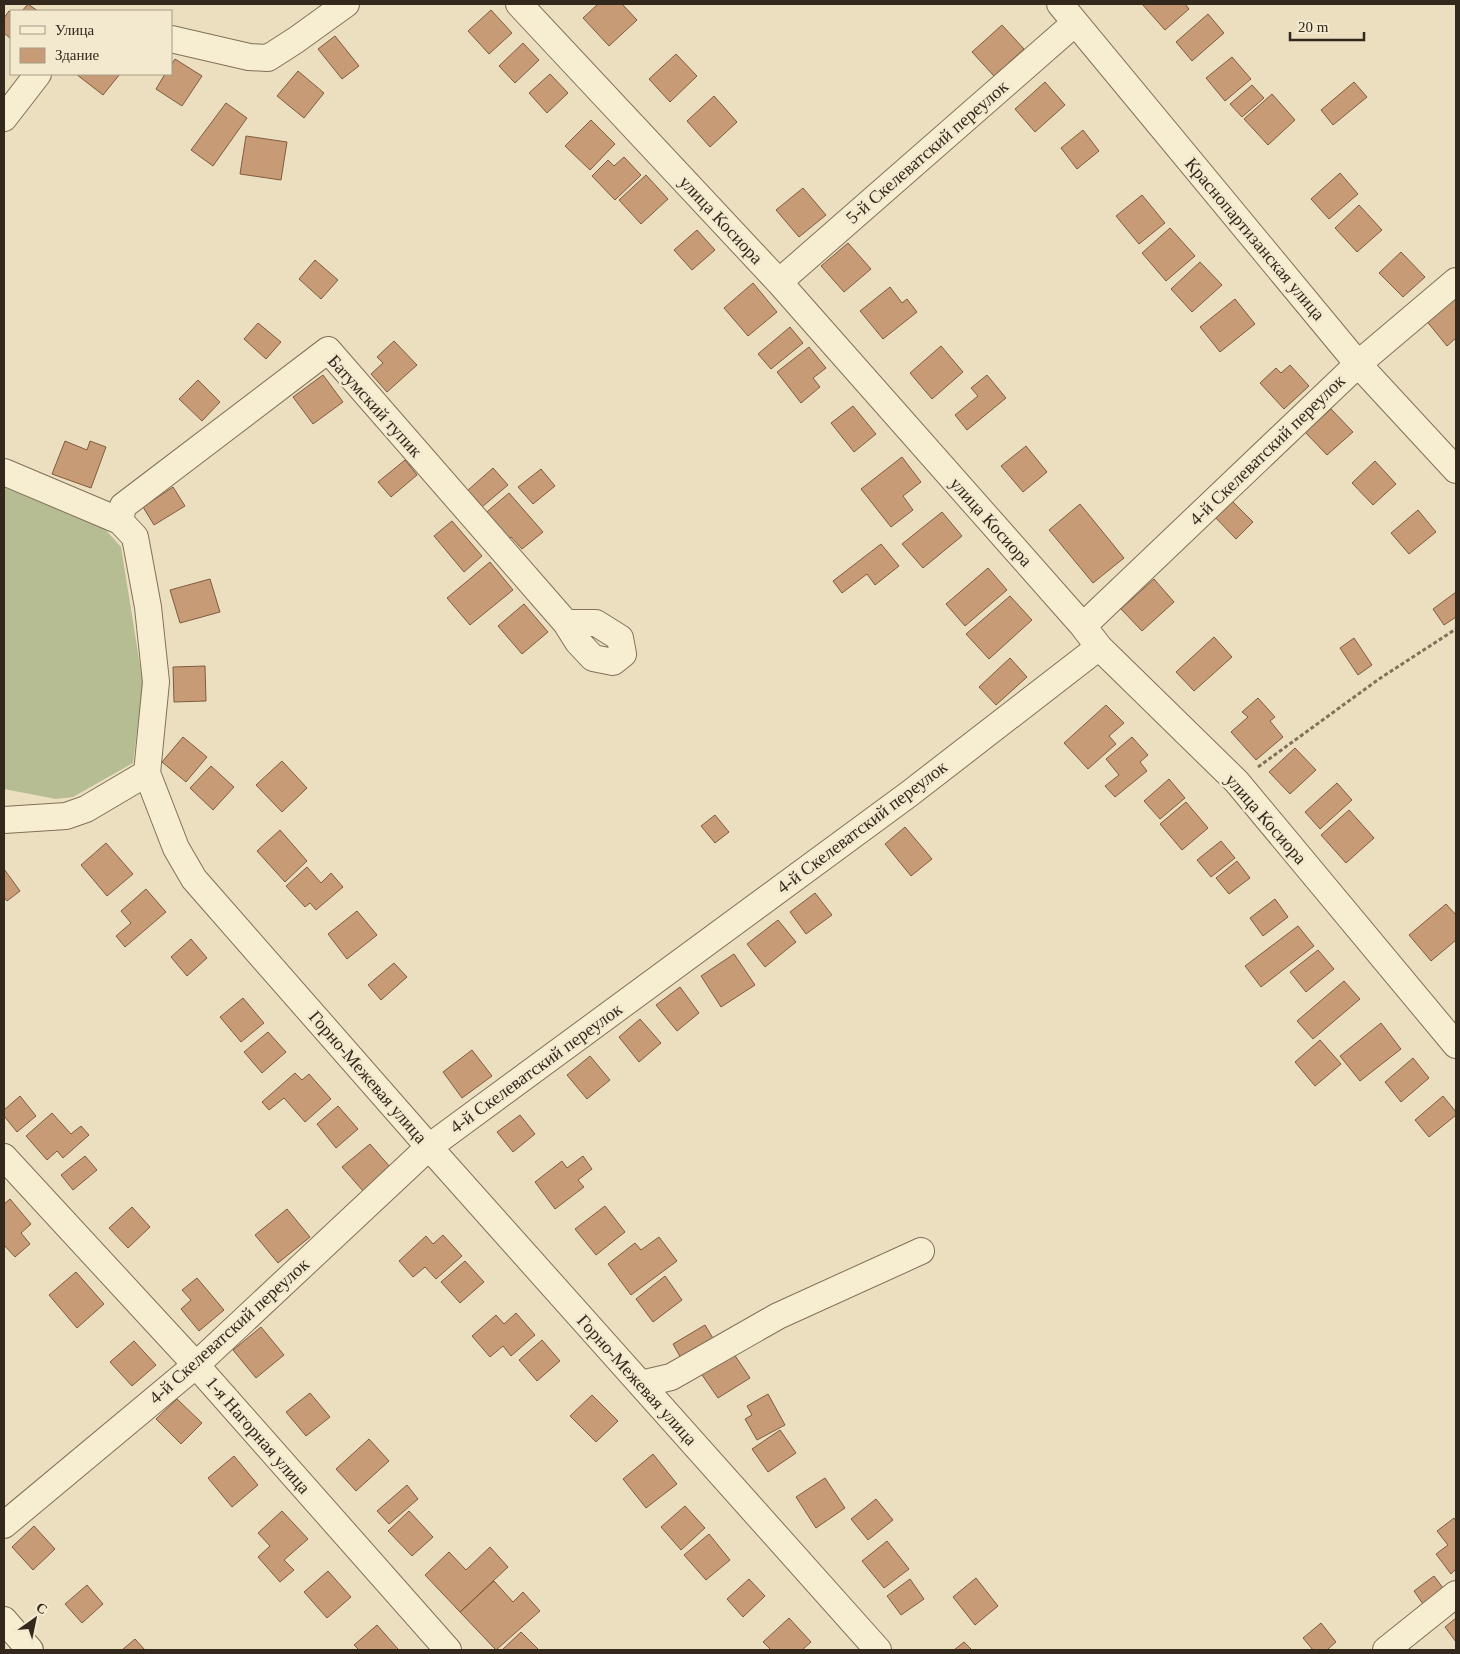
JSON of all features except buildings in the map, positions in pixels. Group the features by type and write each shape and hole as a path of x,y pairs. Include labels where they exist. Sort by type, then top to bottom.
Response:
{"street":[{"path":"172,40 249,58 268,58 346,4"},
{"name":"улица Косиора","path":"519,4 779,282 1099,647 1236,782 1456,1045"},
{"name":"5-й Скелеватский переулок","path":"779,282 1067,13"},
{"name":"Краснопартизанская улица","path":"1067,13 1358,364 1456,470"},
{"path":"4,118 37,75"},
{"name":"4-й Скелеватский переулок","path":"1082,626 1358,364 1456,281"},
{"name":"Батумский тупик","path":"120,520 122,506 328,350 572,633"},
{"name":"Горно-Межевая улица","path":"4,472 120,520 135,537 148,607 156,682 147,773 176,848 194,879 429,1147 878,1650"},
{"name":"4-й Скелеватский переулок","path":"4,1525 196,1365 429,1147 909,794 1099,647"},
{"path":"4,820 66,816 86,809 147,773"},
{"name":"1-я Нагорная улица","path":"4,1157 196,1365 448,1650"},
{"path":"641,1384 671,1377 778,1316 921,1251"},
{"path":"1386,1650 1456,1594"},
{"path":"4,1620 30,1650"}],"path":[{"path":"1236,782 1380,679 1456,629"}],"green space":[{"path":"4,486 102,526 121,547 143,684 133,763 73,797 56,799 4,789"}]}
